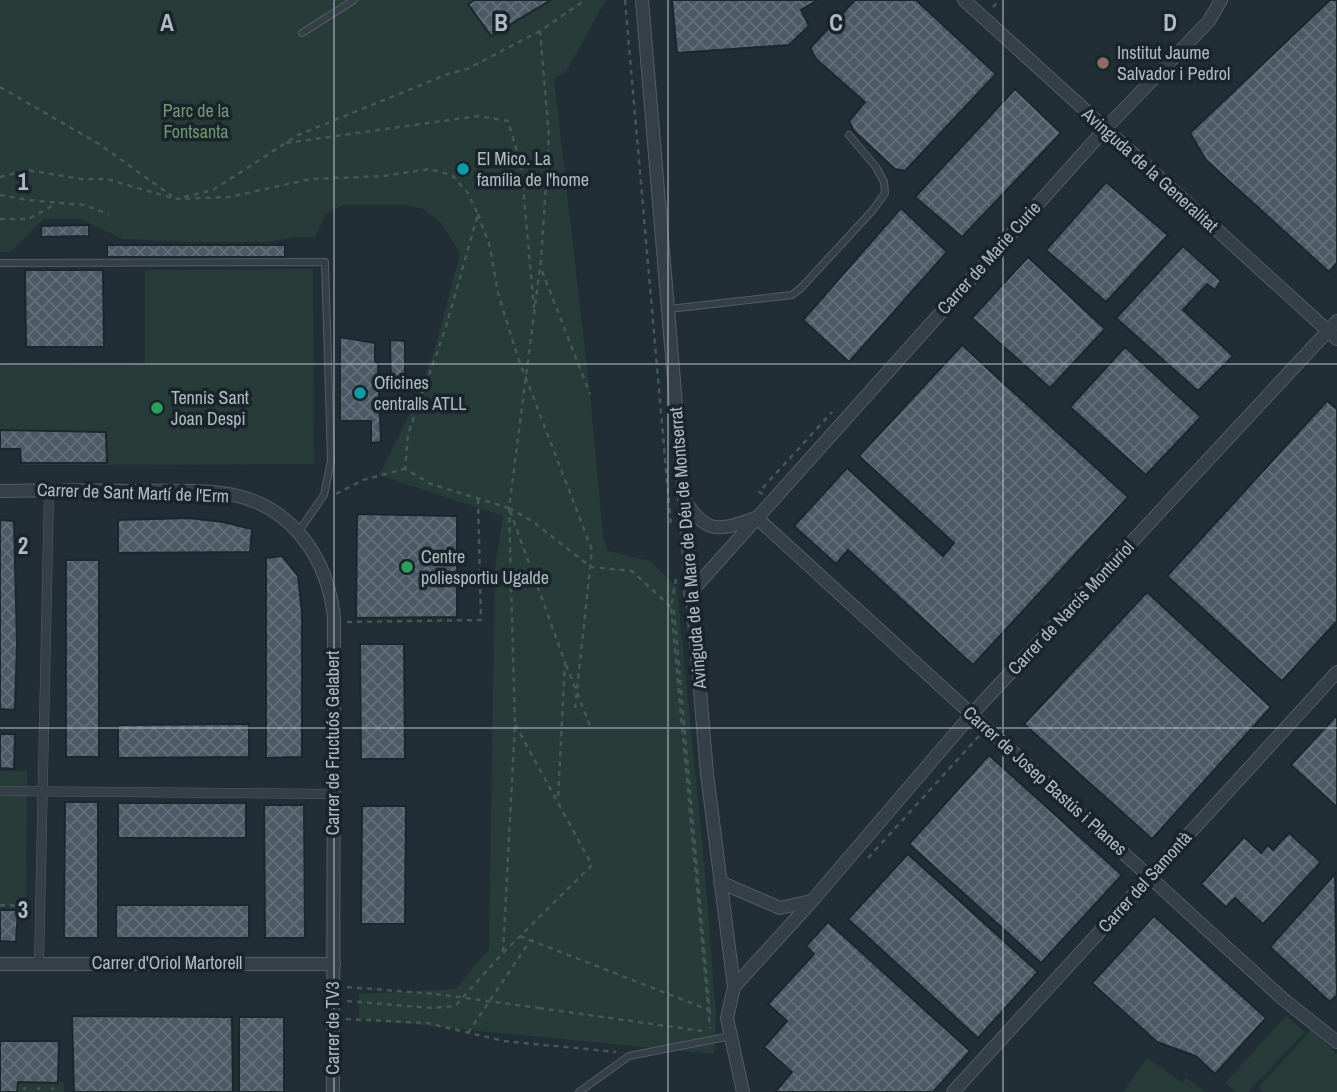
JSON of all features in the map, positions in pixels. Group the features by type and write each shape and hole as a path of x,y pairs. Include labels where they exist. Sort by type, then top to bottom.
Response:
{"street":[{"name":"Avinguda de la Mare de Déu de Montserrat","path":"642,0 690,593 707,774 734,987 727,1017 743,1092"},
{"name":"Avinguda de la Generalitat","path":"964,0 1332,335"},
{"name":"Carrer de Marie Curie","path":"690,593 1105,128 1209,21 1221,0"},
{"name":"Carrer de Narcís Monturiol","path":"734,987 971,715 1332,335 1337,321"},
{"path":"39,963 49,490"},
{"name":"Carrer de Sant Martí de l'Erm","path":"0,491 150,491 236,496 263,505 299,531"},
{"path":"684,499 696,518 712,527 725,528 757,518"},
{"name":"Carrer de Josep Bastús i Planes","path":"757,518 1283,999 1336,1038"},
{"name":"Carrer de Fructuós Gelabert","path":"299,531 323,569 332,601 334,964"},
{"name":"Carrer del Samontà","path":"953,1092 1337,672"},
{"path":"0,791 333,794"},
{"path":"720,883 780,908 811,901"},
{"name":"Carrer d'Oriol Martorell","path":"0,964 334,964"},
{"name":"Carrer de TV3","path":"333,1092 334,964"}],"lane":[{"path":"302,33 354,0"},
{"path":"668,309 792,295 801,288 873,210 885,193 884,183 876,167 849,135"},
{"path":"0,263 325,262 331,461 324,495 299,531"},
{"path":"579,1092 629,1056 731,1036"}],"path":[{"path":"0,87 99,144 176,199 213,190 283,143 396,95 467,69 540,31 585,0"},
{"name":"Avinguda de la Mare de Déu de Montserrat","path":"625,0 672,539"},
{"path":"503,953 515,724 508,516 541,268 548,137 540,31"},
{"path":"283,143 478,116 508,121 521,165 534,313"},
{"path":"0,177 27,170 81,179 106,179 176,199 229,197 311,179 383,176 429,169 452,175 467,192 478,214 490,247 498,293 526,380 592,550 575,708"},
{"path":"0,195 84,205 109,214"},
{"path":"0,219 28,219 59,203"},
{"path":"405,469 408,434 445,330 478,214"},
{"path":"541,268 590,394"},
{"path":"317,504 363,480 405,469 431,485 509,508 531,521 591,567 632,571 671,607"},
{"path":"360,622 481,620 478,499"},
{"path":"509,508 591,728"},
{"name":"Avinguda de la Mare de Déu de Montserrat","path":"333,986 436,994 710,1032 671,607 676,581 675,567"},
{"path":"558,800 565,662"},
{"path":"333,1000 432,1008 455,1006 503,953 592,865 515,724"},
{"path":"0,905 40,906"},
{"path":"520,936 727,1017"},
{"path":"468,1033 530,941"},
{"path":"333,1018 427,1023 504,1041 608,1051 629,1056"}],"green space":[{"name":"Parc de la Fontsanta","path":"0,0 606,0 566,72 554,79 590,394 603,536 608,551 650,561 677,587 705,873 716,1017 714,1054 359,1019 359,994 456,989 489,949 495,568 503,516 379,475 414,406 436,345 460,253 441,223 423,209 405,205 343,205 326,214 315,238 295,237 267,242 123,239 80,219 43,219 11,252 0,252"},
{"name":"Tennis Sant Joan Despi","path":"313,269 314,464 20,465 20,450 0,450 0,365 145,364 145,270"},
{"path":"0,771 27,771 26,908 0,908"},
{"path":"1286,1016 1305,1032 1248,1092 1236,1092 1225,1083"},
{"path":"1311,1030 1337,1054 1337,1092 1264,1092 1259,1087"},
{"path":"1147,1058 1183,1083 1186,1078 1206,1092 1123,1092"},
{"path":"64,1082 64,1092 18,1092 18,1084"}],"building":[{"path":"475,0 551,0 491,36 468,4"},
{"path":"672,0 818,0 801,10 809,26 789,45 677,53"},
{"path":"855,0 916,0 996,74 905,171 895,169 854,131 849,121 865,102 816,59 810,48"},
{"path":"1330,0 1337,0 1337,263 1329,272 1206,160 1190,133"},
{"path":"1015,89 1061,133 962,237 915,197"},
{"path":"1106,182 1168,235 1106,302 1046,250"},
{"path":"901,208 947,252 849,362 803,320"},
{"path":"89,225 89,236 41,237 41,226"},
{"path":"107,245 285,245 285,257 107,257"},
{"path":"1183,246 1221,281 1215,290 1207,284 1183,310 1233,356 1198,391 1116,318"},
{"path":"1028,257 1105,329 1050,388 972,318"},
{"path":"25,270 103,270 104,347 26,347"},
{"name":"Oficines centralls ATLL","path":"340,337 375,343 381,442 371,443 371,421 340,421"},
{"path":"390,340 405,341 405,386 391,386"},
{"path":"962,345 1128,497 973,665 848,550 836,564 794,526 847,468 943,556 954,543 859,456"},
{"path":"1125,347 1201,417 1146,475 1070,407"},
{"path":"1327,401 1337,409 1337,621 1282,681 1167,576"},
{"path":"0,430 106,432 107,463 21,463 20,449 0,449"},
{"name":"Centre poliesportiu Ugalde","path":"357,514 457,516 457,617 356,618"},
{"path":"189,518 252,529 250,552 118,553 118,520"},
{"path":"0,520 14,521 17,644 15,710 0,709"},
{"path":"282,556 298,576 302,613 302,757 266,758 266,558"},
{"path":"66,560 99,560 99,757 66,757"},
{"path":"1147,592 1271,707 1152,839 1024,724"},
{"path":"360,644 404,644 405,759 361,759"},
{"path":"1337,715 1337,807 1291,765"},
{"path":"249,724 249,757 118,758 118,725"},
{"path":"0,734 15,734 14,769 0,768"},
{"path":"989,755 1122,875 1041,963 909,844"},
{"path":"65,802 98,802 98,938 64,938"},
{"path":"118,803 246,803 246,838 118,838"},
{"path":"264,805 304,805 305,938 265,938"},
{"path":"362,806 406,806 405,924 361,924"},
{"path":"1289,833 1321,862 1263,924 1235,898 1226,907 1201,884 1244,837 1261,853 1268,845 1273,850"},
{"path":"908,854 1038,972 978,1038 848,919"},
{"path":"1335,874 1337,995 1330,1002 1270,947"},
{"path":"116,905 249,905 249,938 116,938"},
{"path":"0,910 18,910 16,942 0,941"},
{"path":"1154,916 1266,1018 1215,1074 1196,1056 1157,1042 1092,983"},
{"path":"828,922 970,1051 933,1092 775,1092 792,1072 764,1047 787,1021 768,1004 814,954 806,946"},
{"path":"72,1016 232,1017 233,1092 74,1092"},
{"path":"239,1017 284,1017 284,1092 239,1092"},
{"path":"0,1041 59,1041 58,1083 18,1082 17,1092 0,1092"}],"place":[{"name":"Institut Jaume Salvador i Pedrol","path":"1103,63"},
{"name":"El Mico. La família de l'home","path":"463,169"},
{"name":"Oficines centralls ATLL","path":"360,393"},
{"name":"Tennis Sant Joan Despi","path":"157,408"},
{"name":"Centre poliesportiu Ugalde","path":"407,567"}]}
